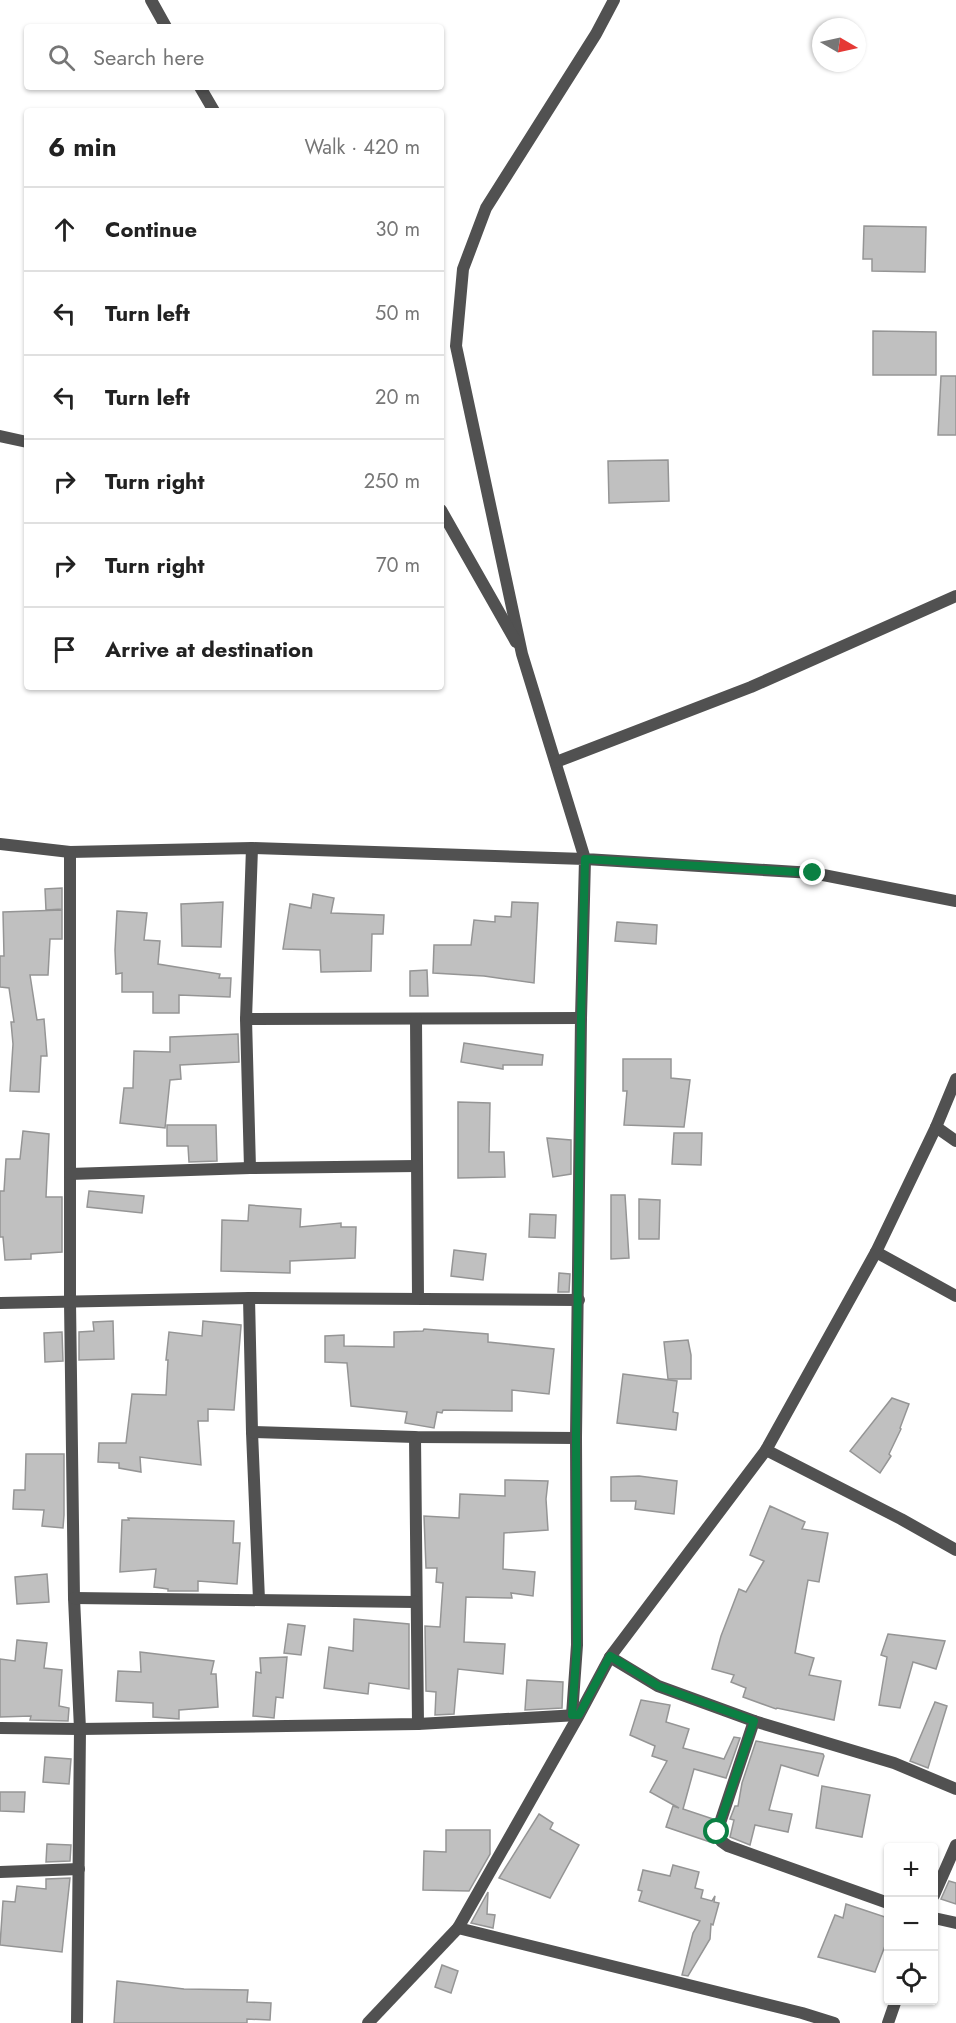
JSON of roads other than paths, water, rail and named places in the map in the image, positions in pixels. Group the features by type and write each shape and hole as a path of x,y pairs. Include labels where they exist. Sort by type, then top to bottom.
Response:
{"street":[{"path":"151,0 164,24"},
{"path":"576,1715 576,1438 585,859 522,654 456,346 463,269 486,208 596,34 614,0"},
{"path":"202,90 212,108"},
{"path":"0,436 24,441"},
{"path":"444,516 522,654"},
{"path":"444,534 455,536"},
{"path":"556,762 751,687 956,596"},
{"path":"0,844 70,852 252,848 585,859 813,873 956,901"},
{"path":"250,1168 246,1019 252,848"},
{"path":"70,852 70,1302 74,1598 80,1729 77,2023"},
{"path":"246,1019 581,1018"},
{"path":"416,1019 418,1298"},
{"path":"368,2023 458,1928 610,1656 766,1450 876,1252 936,1127 956,1079"},
{"path":"936,1127 956,1141"},
{"path":"70,1174 250,1168 417,1166"},
{"path":"876,1252 956,1296"},
{"path":"0,1303 418,1298 579,1300"},
{"path":"249,1299 259,1600"},
{"path":"252,1432 415,1437 576,1438"},
{"path":"415,1437 418,1724"},
{"path":"766,1450 901,1519 956,1550"},
{"path":"74,1598 416,1602"},
{"path":"610,1656 658,1686 754,1721 894,1763 956,1789"},
{"path":"0,1728 418,1724 576,1715"},
{"path":"754,1721 717,1832 721,1841 728,1846 884,1902"},
{"path":"938,1884 956,1845"},
{"path":"0,1872 79,1869"},
{"path":"938,1919 956,1923"},
{"path":"458,1928 802,2013 834,2023"},
{"path":"888,2023 895,2005"}]}
